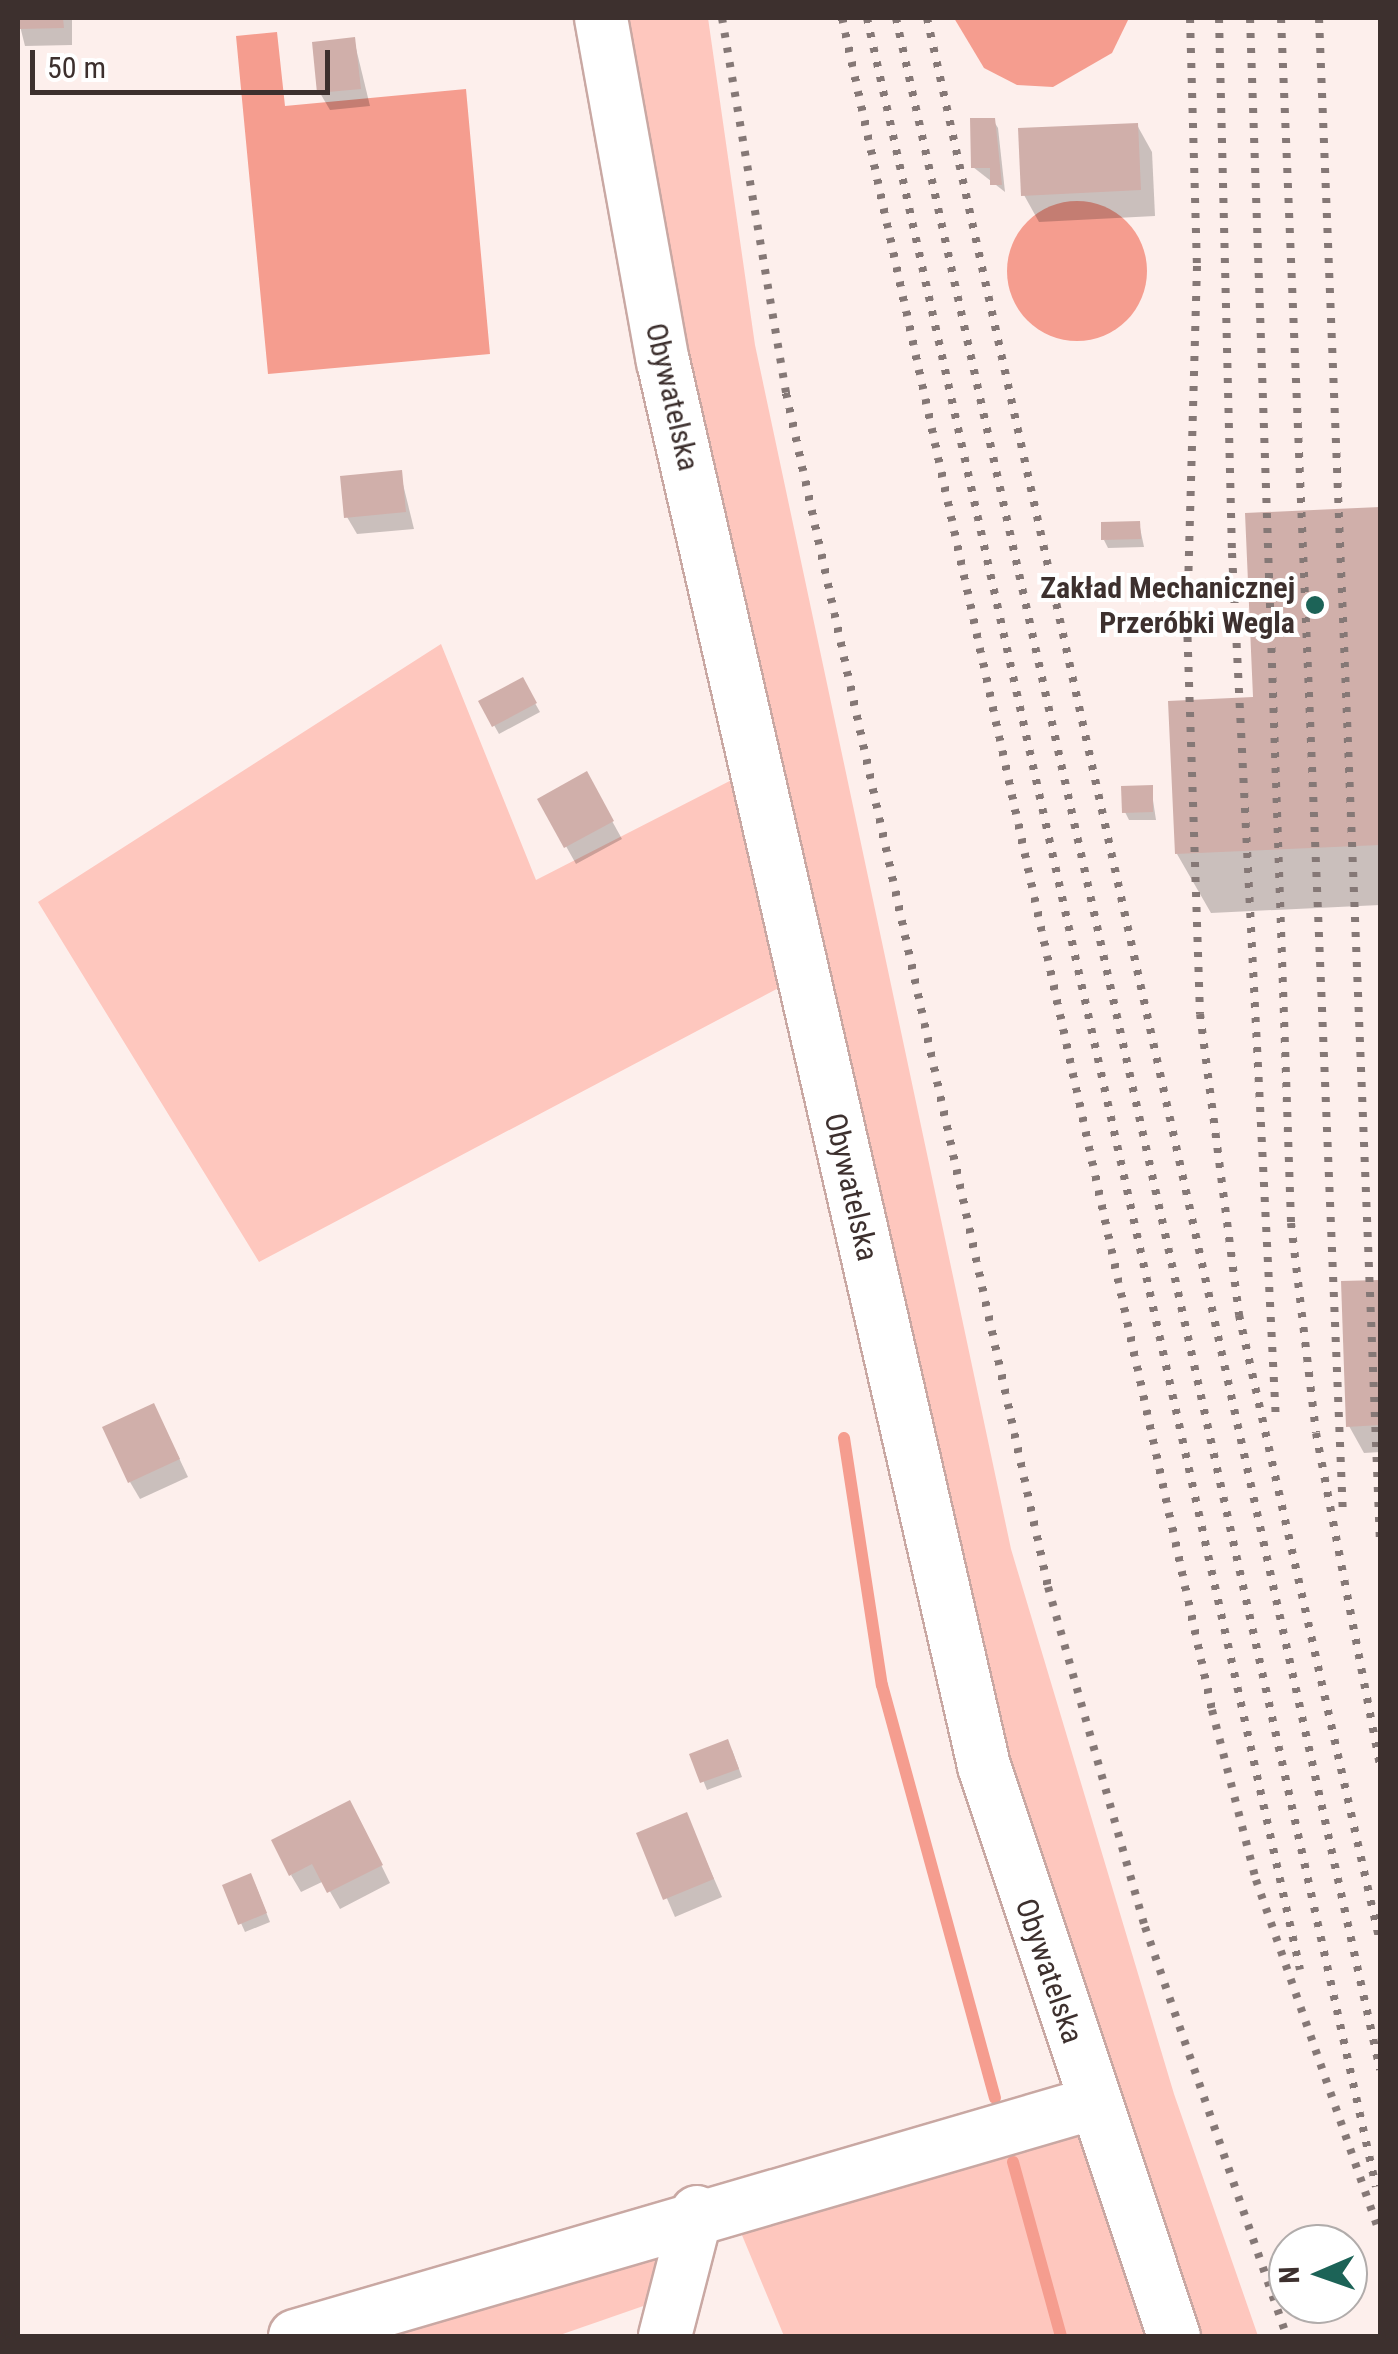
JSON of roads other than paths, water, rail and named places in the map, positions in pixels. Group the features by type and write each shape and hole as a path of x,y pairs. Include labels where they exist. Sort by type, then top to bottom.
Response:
{"street":[{"name":"Obywatelska","path":"601,18 655,322 996,1810 1174,2336"},
{"path":"295,2336 696,2212 1094,2103"},
{"path":"665,2336 696,2212"}],"waterway":[{"path":"844,1438 882,1685 995,2098"},
{"path":"1013,2162 1061,2336"}],"railway":[{"path":"722,18 786,393 1048,1587 1145,1927 1287,2336"},
{"path":"842,18 1212,1710 1256,1880 1380,2234"},
{"path":"867,18 1300,1970"},
{"path":"896,18 1376,2187"},
{"path":"927,18 1380,2070"},
{"path":"1190,18 1197,266 1187,622 1200,1014 1239,1315 1380,1942"},
{"path":"1219,18 1232,553 1276,1422"},
{"path":"1250,18 1291,1223 1316,1433 1380,1766"},
{"path":"1281,18 1343,1516"},
{"path":"1319,18 1380,1542"}],"place":[{"name":"Zakład Mechanicznej Przeróbki Wegla","path":"1315,605"}]}
